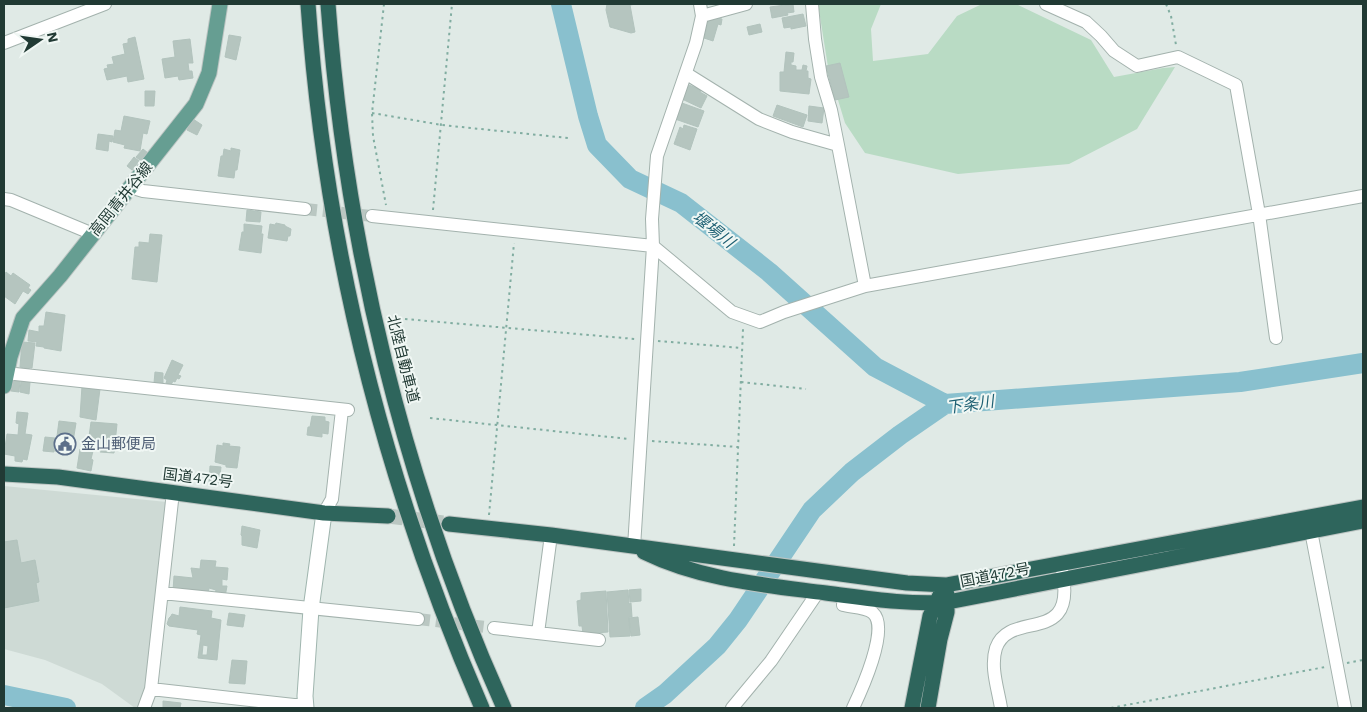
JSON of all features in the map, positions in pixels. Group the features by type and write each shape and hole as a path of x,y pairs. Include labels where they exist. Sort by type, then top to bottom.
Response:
{"highway":[{"path":"308,4 328,181 357,334 393,468 476,708"},
{"name":"北陸自動車道","path":"328,4 337,103 348,184 377,330 394,399 435,534 458,599 504,708"},
{"name":"国道472号","path":"4,474 18,473 58,477 324,513 388,516"},
{"name":"国道472号","path":"449,524 551,535 927,585 946,585 1363,507"},
{"name":"国道472号","path":"634,547 661,560 731,580 904,602 942,602 1363,521"},
{"path":"928,708 946,585"},
{"path":"912,708 927,630 942,602"},
{"path":"458,659 482,708"}],"main road":[{"name":"高岡青井谷線","path":"5,380 23,318 60,276 196,104 209,73 220,4"}],"street":[{"path":"4,43 105,4"},
{"path":"634,547 657,156 686,74 701,10 746,4"},
{"path":"812,4 816,48 832,110 865,286"},
{"path":"1046,4 1086,22 1114,51 1137,66 1178,57 1236,85 1259,214 1276,338"},
{"path":"686,74 758,119 792,132 838,145"},
{"path":"130,187 143,192 305,209"},
{"path":"372,216 652,246 732,312 760,322 784,312 865,286 1363,196"},
{"path":"4,199 11,200 93,234"},
{"path":"5,380 345,410 332,499 324,513 311,609 305,696 306,706 151,689"},
{"path":"144,708 151,689 173,492"},
{"path":"1311,531 1345,708"},
{"path":"538,633 551,535"},
{"path":"1001,708 993,666 997,646 1008,634 1042,622 1057,614 1062,608 1065,602 1061,564"},
{"path":"732,708 771,661 818,592"},
{"path":"162,593 418,619"},
{"path":"844,595 843,606 871,611 877,617 878,626 878,634 868,675 853,708"},
{"path":"494,628 599,640"}],"path":[{"path":"384,4 372,113 373,136 388,217"},
{"path":"432,222 452,4"},
{"path":"1166,4 1171,16 1178,57"},
{"path":"372,113 442,126 568,138"},
{"path":"488,528 515,231"},
{"path":"740,560 738,447 744,316"},
{"path":"405,319 742,348"},
{"path":"741,382 806,389"},
{"path":"430,418 640,440 738,447"},
{"path":"1111,708 1363,660"}],"shaded area":[{"path":"4,486 167,502 147,694 137,708 102,684 45,660 4,649"}],"green space":[{"path":"818,4 881,4 871,29 873,61 928,54 957,16 982,4 1016,4 1091,40 1114,77 1175,67 1137,129 1069,164 958,174 865,153 845,123 828,67"}],"building":[{"path":"607,4 636,4 630,5 635,32 631,33 610,27 606,10"},
{"path":"793,4 794,12 772,18 770,7"},
{"path":"803,14 806,26 791,29 791,27 784,28 782,18"},
{"path":"713,17 722,19 721,25 718,24 713,41 704,38 708,21"},
{"path":"760,24 762,32 749,35 747,27"},
{"path":"229,35 241,37 236,60 225,57"},
{"path":"135,37 144,79 128,82 127,76 107,80 104,69 108,68 107,65 114,64 112,57 125,54 123,44 128,43 128,39"},
{"path":"190,39 193,63 188,63 189,71 192,71 193,78 179,80 178,76 165,78 162,59 175,57 173,41"},
{"path":"786,52 794,53 791,65 796,66 796,70 802,70 803,65 807,66 808,78 811,79 809,94 780,91 780,72 784,72"},
{"path":"840,63 849,97 835,100 826,66"},
{"path":"689,85 701,90 700,92 707,96 701,108 682,99"},
{"path":"145,91 155,91 154,106 145,106"},
{"path":"682,103 704,111 698,127 675,119"},
{"path":"777,105 807,115 803,127 773,116"},
{"path":"809,106 824,108 822,123 808,121"},
{"path":"124,116 150,121 147,134 143,133 140,151 124,148 125,145 113,142 115,130 121,131"},
{"path":"193,119 202,125 197,135 187,130"},
{"path":"684,125 697,129 690,150 674,144 680,127 683,129"},
{"path":"98,134 113,136 112,142 109,141 108,151 96,149"},
{"path":"231,148 240,150 234,178 218,176 224,149 231,151"},
{"path":"143,149 148,153 141,161 136,157"},
{"path":"134,157 139,161 132,170 127,166"},
{"path":"247,210 261,212 260,222 246,221"},
{"path":"276,223 291,229 287,241 268,238 270,224 275,225"},
{"path":"244,224 262,226 261,253 239,250 242,232 244,232"},
{"path":"150,234 162,235 157,282 132,279 135,247 139,247 139,242 149,243"},
{"path":"6,272 11,276 13,273 30,285 28,288 31,290 28,294 23,291 15,304 4,296 4,276"},
{"path":"46,312 65,315 61,351 36,346 37,342 28,341 29,330 39,332 39,326 44,326"},
{"path":"22,342 35,343 32,368 29,369 20,367"},
{"path":"172,360 183,365 178,375 181,376 175,382 173,381 171,385 166,383 167,380 164,378"},
{"path":"155,372 163,373 163,383 154,383"},
{"path":"13,379 20,380 19,392 11,391"},
{"path":"21,380 30,382 29,394 20,392"},
{"path":"82,386 100,389 96,420 80,417"},
{"path":"17,412 28,413 25,434 32,435 27,460 23,459 22,462 15,461 15,456 4,454 7,434 18,435"},
{"path":"312,416 325,417 325,421 329,422 328,434 322,433 322,437 307,435"},
{"path":"59,421 76,423 71,454 55,451"},
{"path":"91,422 117,424 114,453 100,452 99,446 88,444"},
{"path":"45,437 55,438 54,452 43,451"},
{"path":"223,443 230,444 229,446 240,447 237,468 226,467 226,465 215,462 217,445 223,446"},
{"path":"80,449 93,451 91,471 77,468"},
{"path":"210,466 221,467 219,484 209,483"},
{"path":"242,526 260,530 257,548 242,545"},
{"path":"17,540 21,563 35,560 39,582 36,583 39,601 4,608 4,542"},
{"path":"201,560 216,561 215,567 228,568 227,580 222,579 222,586 227,586 225,597 215,595 216,590 209,588 208,594 198,594 199,590 192,590 192,593 173,591 174,576 193,578 191,568 200,569"},
{"path":"641,589 641,601 630,602 629,590"},
{"path":"628,590 632,617 629,617 630,636 610,637 607,592"},
{"path":"606,591 608,632 583,634 582,626 579,626 577,601 581,600 581,593"},
{"path":"180,607 212,611 211,618 221,620 217,660 198,658 201,635 197,634 198,630 169,626 167,624 172,614 179,616","holes":["203,645 208,646 207,655 202,655"]},
{"path":"229,613 245,615 243,627 227,625"},
{"path":"638,617 640,635 631,636 629,618"},
{"path":"232,660 247,661 245,684 229,683"},
{"path":"163,701 181,703 180,708 163,708"}],"waterway":[{"name":"堰場川","path":"561,4 588,116 597,145 630,179 681,203 769,272 875,367 945,404"},
{"name":"下条川","path":"645,708 665,694 717,646 738,620 812,510 852,472 900,435 945,404 1240,382 1363,363"},
{"name":"下条川","path":"4,695 66,708"}],"tunnel":[{"path":"305,209 372,216"},
{"path":"388,516 443,523"},
{"path":"418,619 494,628"}],"place":[{"name":"金山郵便局","path":"65,444"}]}
